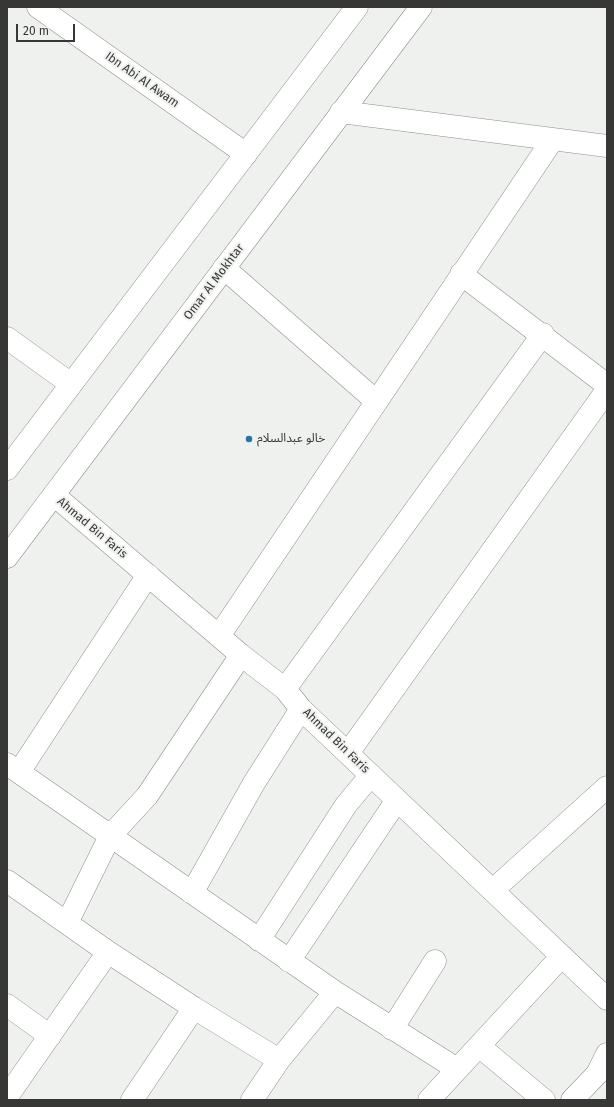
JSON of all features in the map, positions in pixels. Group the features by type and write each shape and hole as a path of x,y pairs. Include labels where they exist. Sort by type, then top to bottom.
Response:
{"street":[{"name":"Ibn Abi Al Awam","path":"38,7 246,154"},
{"path":"7,469 357,7"},
{"name":"Omar Al Mokhtar","path":"7,557 421,7"},
{"path":"341,112 607,146"},
{"path":"219,636 552,139"},
{"path":"224,268 376,402"},
{"path":"461,274 543,334 607,384"},
{"path":"285,689 543,334"},
{"path":"7,338 71,384"},
{"path":"348,753 607,390"},
{"name":"Ahmad Bin Faris","path":"54,495 219,636 285,689 301,709 607,999"},
{"path":"148,575 13,768 334,992 457,1069"},
{"path":"67,923 110,836 147,796 242,655"},
{"path":"192,893 254,783 301,709"},
{"path":"259,940 346,805 371,775"},
{"path":"493,890 607,787"},
{"path":"289,961 397,800"},
{"path":"7,881 108,952 194,1008 279,1060"},
{"path":"7,1097 108,952"},
{"path":"429,1100 562,956"},
{"path":"392,1028 435,960"},
{"path":"252,1100 279,1060 334,992"},
{"path":"7,1005 50,1036"},
{"path":"132,1100 194,1008"},
{"path":"479,1046 544,1100"},
{"path":"572,1100 597,1074 607,1054"}],"place":[{"name":"خالو عبدالسلام","path":"249,439"}]}
